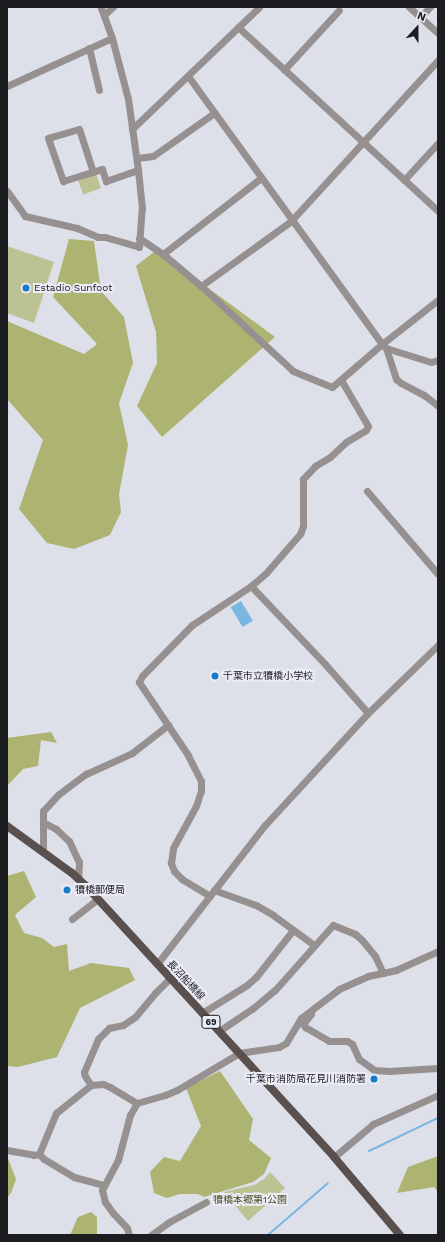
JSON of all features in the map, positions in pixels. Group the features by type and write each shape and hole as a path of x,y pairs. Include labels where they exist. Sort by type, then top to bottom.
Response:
{"main road":[{"name":"長沼船橋線","path":"7,826 43,851 78,879 98,899 334,1158 400,1235"}],"street":[{"path":"7,191 25,216 76,228 98,237 105,236 139,247 138,238 142,208 137,158 128,99 112,38 101,7"},
{"path":"104,15 113,7"},
{"path":"132,129 259,7"},
{"path":"409,7 438,33"},
{"path":"420,17 430,7"},
{"path":"284,70 339,10"},
{"path":"238,28 438,211"},
{"path":"7,86 112,38"},
{"path":"89,48 99,90"},
{"path":"201,286 292,221 438,60"},
{"path":"188,76 384,346 396,379 424,394 438,406"},
{"path":"137,158 153,156 214,113"},
{"path":"93,172 79,129 48,138 63,181 93,172 102,169 106,181 138,170"},
{"path":"404,180 438,143"},
{"path":"163,254 261,178"},
{"path":"138,238 163,254 201,286 293,371 332,387 384,346 438,300"},
{"path":"384,346 431,362 438,360"},
{"path":"314,945 273,914 256,905 212,893 182,879 174,871 171,863 173,848 201,792 201,781 188,755 140,682 142,676 192,625 251,586 266,573 300,534 303,526 303,479 315,466 330,457 346,442 366,430 368,426 341,380"},
{"path":"367,491 438,574"},
{"path":"251,586 325,664 368,713"},
{"path":"157,964 265,825 368,713 438,645"},
{"path":"43,851 43,811 59,794 86,774 132,753 168,725"},
{"path":"43,822 56,829 69,841 79,862 78,879"},
{"path":"72,920 98,899"},
{"path":"219,1031 252,1009 275,990 333,925 355,934 362,940 375,956 383,973"},
{"path":"202,1013 247,985 256,977 293,930"},
{"path":"129,1235 127,1228 113,1213 105,1202 103,1196 104,1185 118,1160 130,1115 137,1103 177,1090 239,1053 279,1047 286,1043 301,1018 339,989 368,976 396,970 438,951"},
{"path":"91,1085 84,1072 98,1039 109,1028 124,1024 136,1017 155,992 170,978"},
{"path":"317,1006 303,1024 305,1027 329,1041 347,1041 352,1044 359,1059 374,1070 389,1071 438,1068"},
{"path":"39,1154 56,1113 91,1085 103,1084 137,1103"},
{"path":"334,1158 373,1124 438,1095"},
{"path":"7,1150 34,1155 39,1154"},
{"path":"39,1154 44,1159 74,1178 104,1185"},
{"path":"151,1235 169,1222 206,1202"}],"green space":[{"path":"96,174 101,188 83,195 78,180"},
{"path":"69,239 94,241 101,291 124,317 133,363 119,403 128,445 119,494 121,512 110,535 74,549 47,543 19,509 43,440 7,399 7,321 84,354 97,344 53,297"},
{"name":"Estadio Sunfoot","path":"7,246 54,262 34,323 7,313"},
{"path":"159,248 189,274 275,337 162,437 137,406 157,363 156,332 136,266"},
{"path":"51,732 57,743 41,740 38,766 23,769 7,786 7,738"},
{"path":"24,871 36,897 15,915 24,933 42,938 54,947 67,944 69,971 91,963 129,968 135,980 80,1008 57,1057 18,1067 7,1066 7,876"},
{"path":"220,1071 253,1119 249,1140 271,1158 264,1174 253,1182 204,1197 198,1194 180,1194 167,1198 154,1193 150,1172 164,1157 180,1161 201,1126 186,1088"},
{"path":"7,1156 16,1179 11,1193 7,1198"},
{"path":"438,1156 438,1192 434,1187 397,1193 408,1167"},
{"name":"犢橋本郷第1公園","path":"270,1172 285,1188 248,1221 224,1192 254,1185 264,1179"},
{"path":"91,1212 97,1217 97,1235 70,1235 78,1217"}],"water":[{"path":"241,601 253,621 243,627 231,607"}],"waterway":[{"path":"369,1151 438,1118"},
{"path":"268,1235 328,1183"}],"place":[{"name":"Estadio Sunfoot","path":"26,288"},
{"name":"千葉市立犢橋小学校","path":"215,676"},
{"name":"犢橋郵便局","path":"67,890"},
{"name":"千葉市消防局花見川消防署","path":"374,1079"}]}
